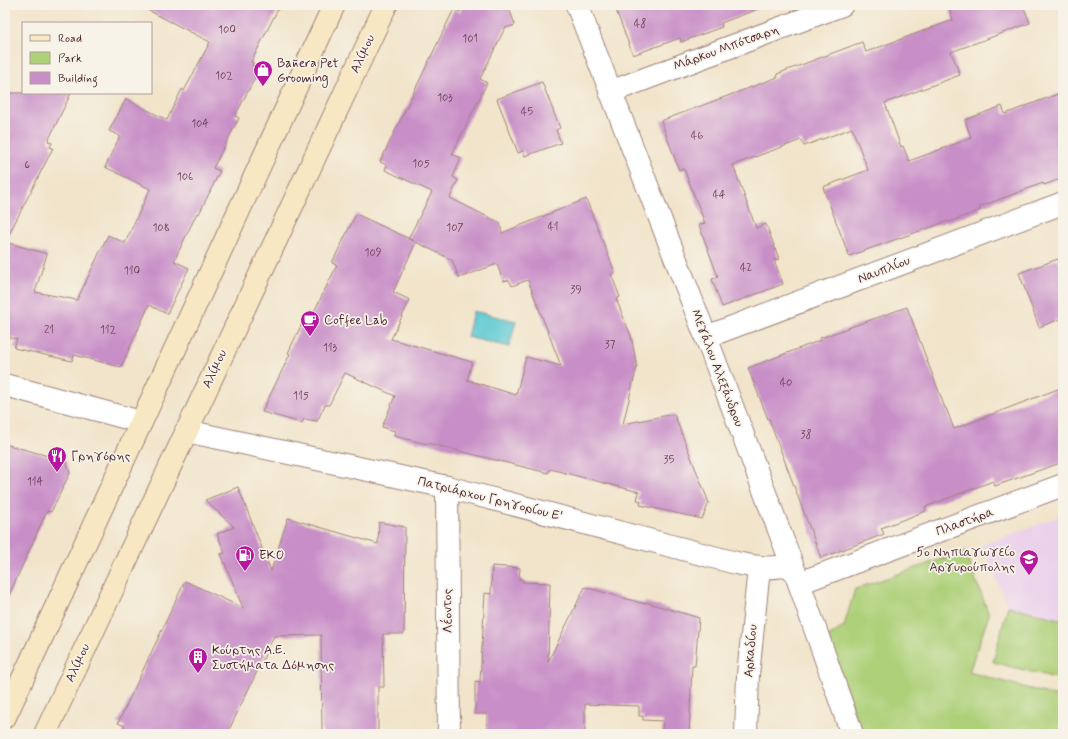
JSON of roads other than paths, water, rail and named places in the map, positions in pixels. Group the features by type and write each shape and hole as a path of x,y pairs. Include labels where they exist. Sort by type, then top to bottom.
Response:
{"main road":[{"path":"5,717 334,5"},
{"name":"Αλίμου","path":"45,734 386,5"}],"street":[{"name":"Μεγάλου Αλεξάνδρου","path":"577,5 706,337 795,573 852,734"},
{"name":"Μάρκου Μπότσαρη","path":"610,92 842,5"},
{"name":"Ναυπλίου","path":"706,337 1063,203"},
{"path":"5,385 142,422"},
{"name":"Πατριάρχου Γρηγορίου Ε'","path":"186,431 447,487 736,563 795,573"},
{"name":"Πλαστήρα","path":"795,573 1063,485"},
{"name":"Λέοντος","path":"447,487 449,734"},
{"name":"Αρκαδίου","path":"746,734 748,675 759,568"}],"water":[{"path":"473,311 516,321 509,347 467,337"}],"place":[{"name":"Bañera Pet Grooming","path":"263,87"},
{"name":"Coffee Lab","path":"310,337"},
{"name":"Γρηγόρης","path":"57,473"},
{"name":"EKO","path":"245,572"},
{"name":"5ο Νηπιαγωγείο Αργυρούπολης","path":"1029,576"},
{"name":"Κούρτης Α.Ε. Συστήματα Δόμησης","path":"198,674"}]}
